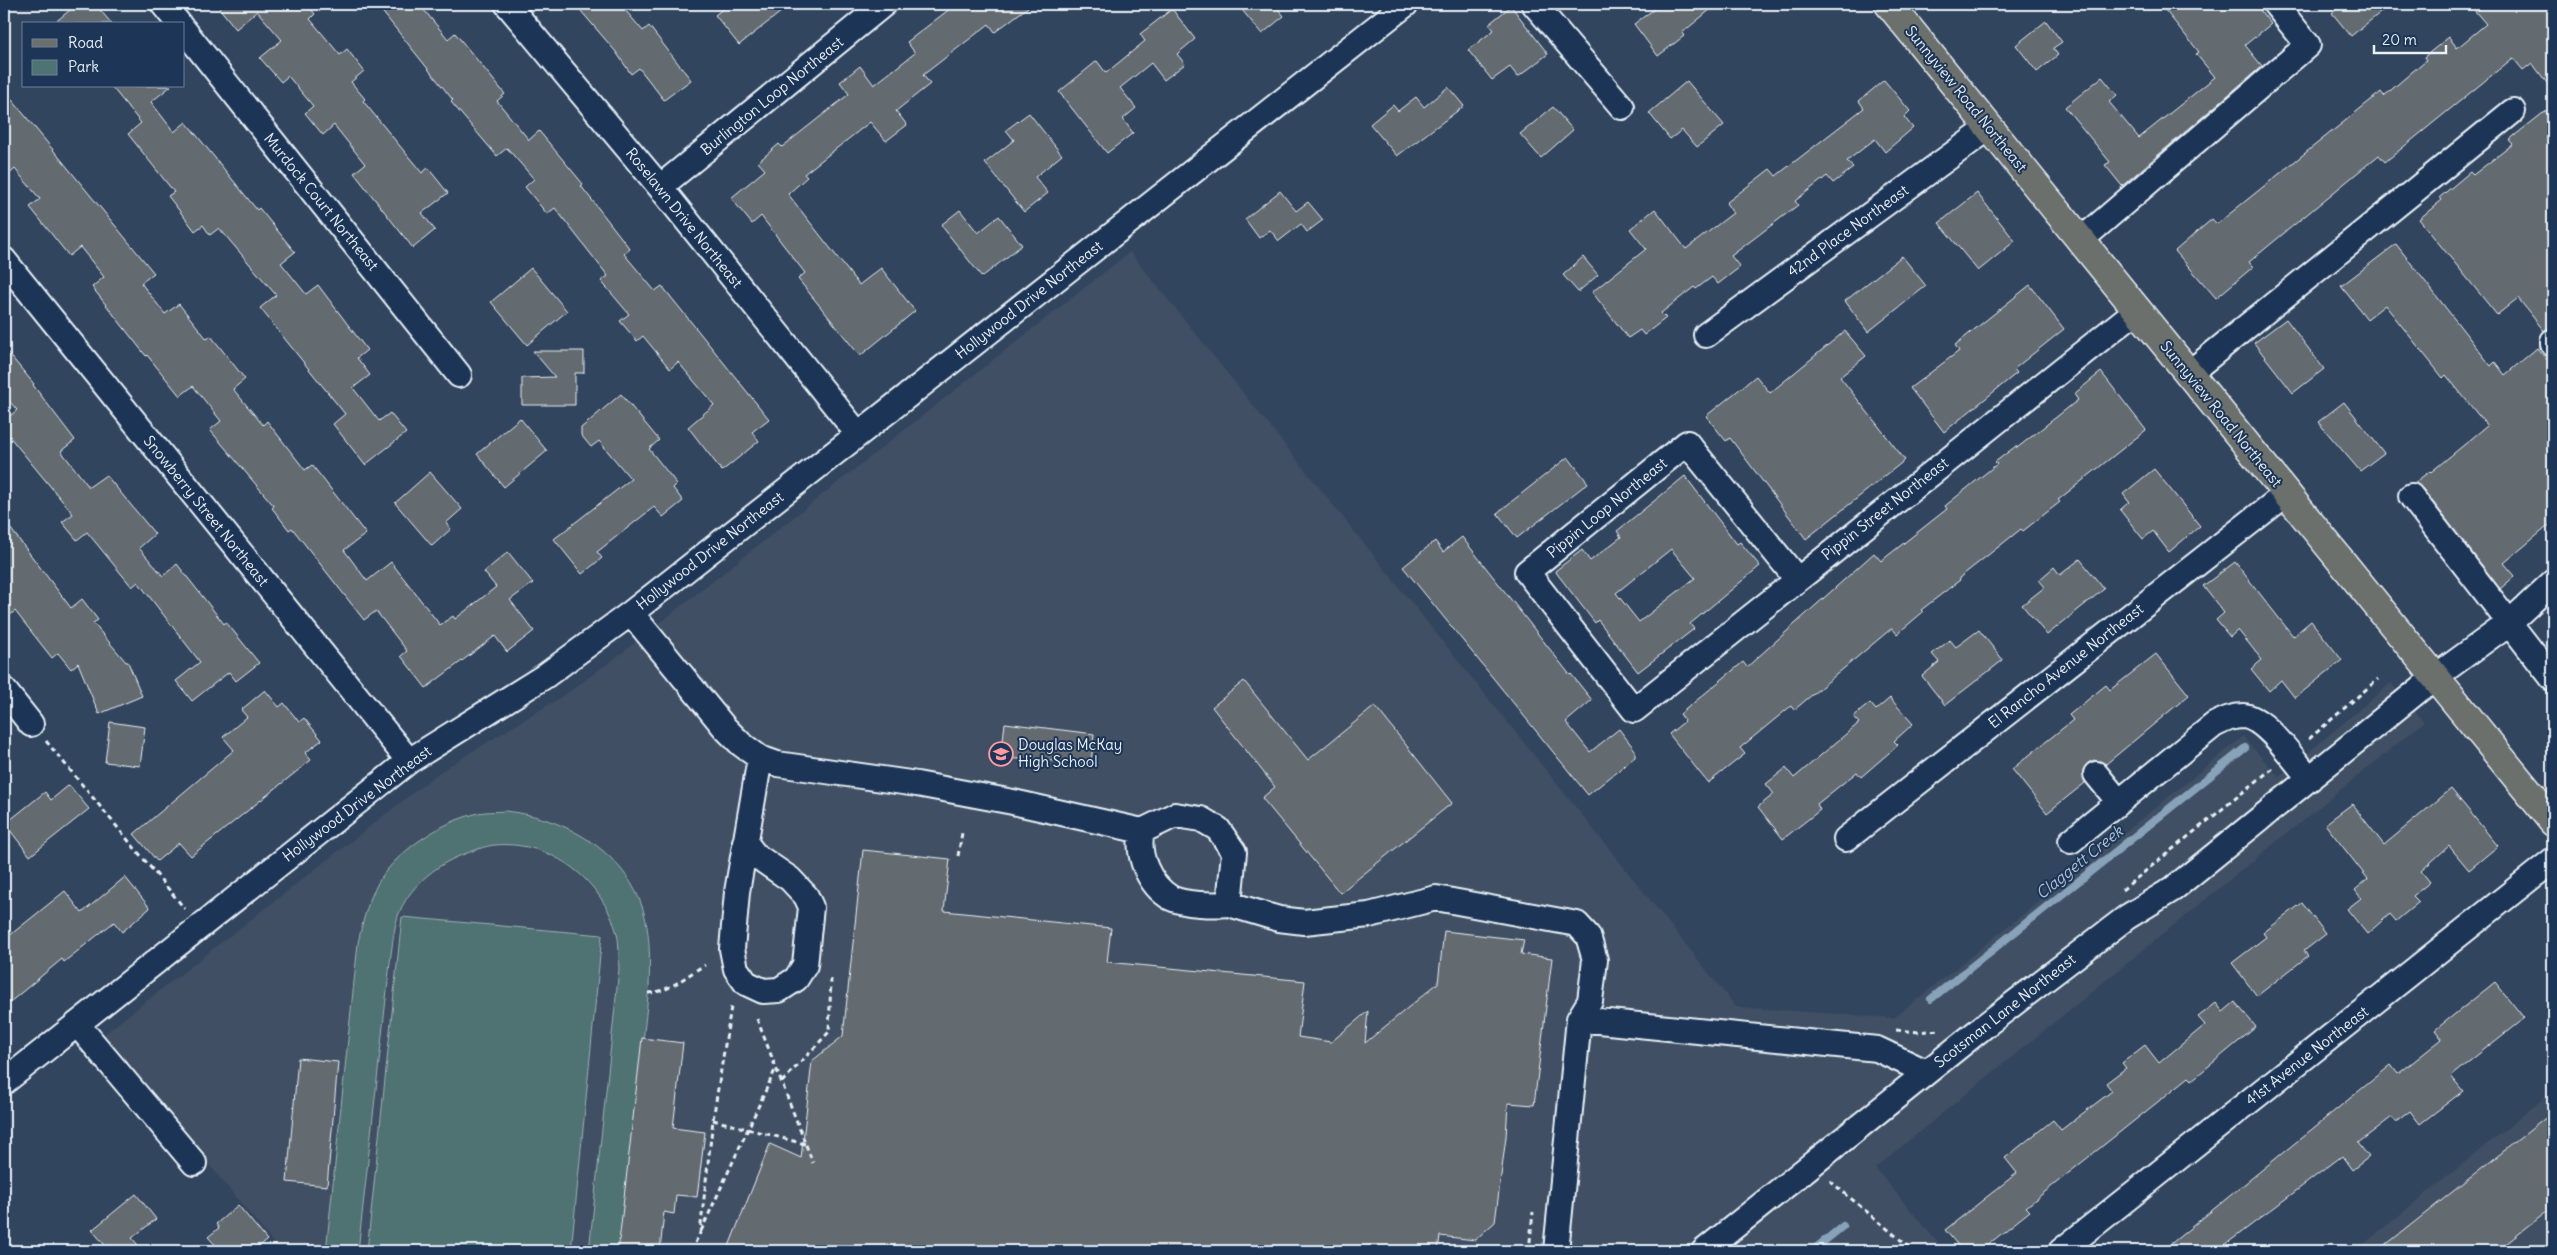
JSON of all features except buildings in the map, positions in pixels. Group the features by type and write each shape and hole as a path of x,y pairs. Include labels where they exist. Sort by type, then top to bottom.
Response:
{"main road":[{"name":"Sunnyview Road Northeast","path":"1890,4 2080,241 2553,822"}],"street":[{"path":"163,4 177,22"},
{"name":"Roselawn Drive Northeast","path":"507,4 660,187 858,434"},
{"name":"Burlington Loop Northeast","path":"660,187 884,4"},
{"name":"Hollywood Drive Northeast","path":"4,1082 409,761 545,676 631,614 1406,4"},
{"path":"1534,4 1622,107"},
{"path":"2080,241 2308,45 2275,4"},
{"name":"Murdock Court Northeast","path":"185,31 458,375"},
{"path":"2188,374 2512,111"},
{"name":"42nd Place Northeast","path":"1706,335 1990,127"},
{"name":"Snowberry Street Northeast","path":"4,260 409,761"},
{"name":"Pippin Street Northeast","path":"1634,710 1796,578 2137,310"},
{"name":"Pippin Loop Northeast","path":"1634,710 1527,572 1572,535 1687,443 1796,578"},
{"name":"El Rancho Avenue Northeast","path":"1846,839 2286,494"},
{"path":"2411,496 2553,679"},
{"name":"Scotsman Lane Northeast","path":"1704,1251 1926,1072 2127,917 2172,889 2435,677 2509,622 2553,582"},
{"path":"631,614 725,728 741,744 760,758 797,768 917,784 1003,800 1142,831 1175,815 1202,819 1218,829 1234,852 1229,904"},
{"path":"4,690 30,724"},
{"path":"2072,841 2214,725 2232,716 2246,716 2266,727 2310,778"},
{"path":"745,842 755,855 790,879 806,896 811,907 806,965 796,980 779,990 763,991 746,983 736,968 732,949 737,892 745,842 760,758"},
{"path":"2096,774 2119,802"},
{"path":"1142,831 1139,843 1144,866 1160,888 1172,898 1209,905 1229,904 1279,919 1304,922 1369,915 1436,898 1577,924 1588,936 1595,960 1590,1001 1579,1019 1556,1251"},
{"name":"41st Avenue Northeast","path":"2062,1251 2553,860"},
{"path":"1579,1019 1877,1050 1926,1072"},
{"path":"77,1024 194,1163"}],"path":[{"path":"2120,892 2289,755 2378,679"},
{"path":"30,724 199,926"},
{"path":"958,856 962,833"},
{"path":"648,993 668,990 688,974 705,965"},
{"path":"782,1082 829,1032 831,979"},
{"path":"700,1233 713,1120 731,1008"},
{"path":"757,1019 813,1163"},
{"path":"1890,1029 1919,1032 1940,1030"},
{"path":"692,1251 776,1068"},
{"path":"713,1120 806,1144"},
{"path":"1814,1163 1827,1178 1914,1251"},
{"path":"1529,1251 1534,1203"}],"shaded area":[{"name":"Douglas McKay High School","path":"1130,252 1736,1007 1894,1018 2243,737 2279,777 2391,683 2424,722 1875,1168 1945,1251 280,1251 103,1035 441,771 566,694 618,656"},
{"path":"2553,1091 2553,1251 2355,1251"}],"green space":[{"path":"505,811 544,819 581,835 613,860 626,875 641,903 647,927 649,987 620,1251 589,1251 619,969 617,934 610,915 600,897 587,881 572,868 555,857 536,849 516,845 495,845 452,859 433,871 408,896 398,916 391,954 358,1251 326,1251 358,943 370,899 378,883 391,865 424,837 462,818 482,812"},
{"path":"402,917 602,935 571,1251 367,1251"}],"waterway":[{"name":"Claggett Creek","path":"1931,999 2245,748"},
{"name":"Claggett Creek","path":"1812,1251 1843,1226"}],"place":[{"name":"Douglas McKay High School","path":"1001,754"}]}
